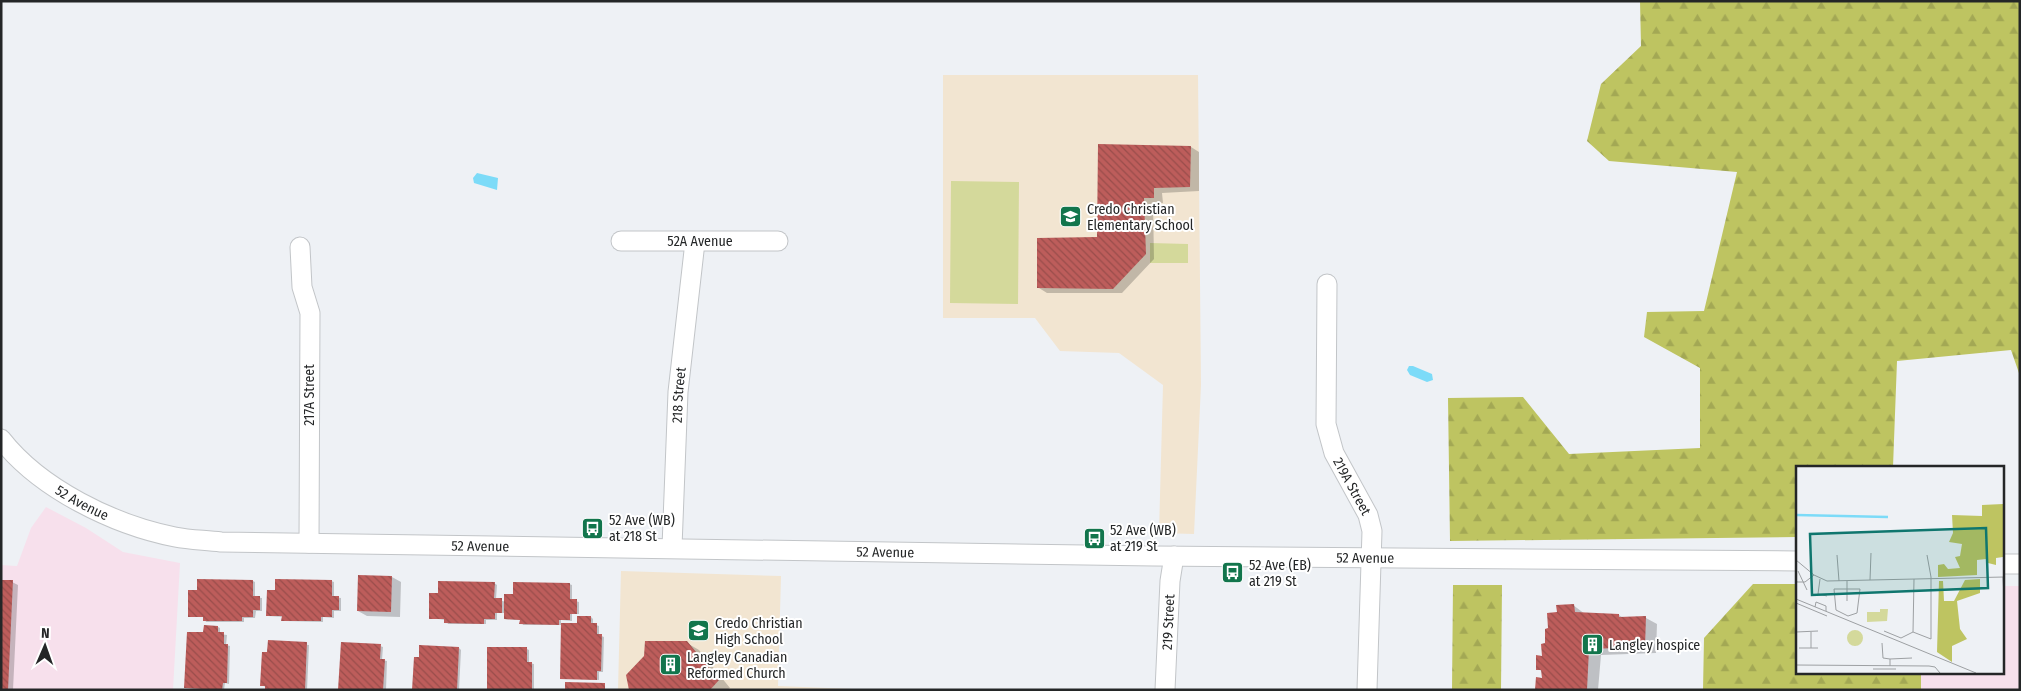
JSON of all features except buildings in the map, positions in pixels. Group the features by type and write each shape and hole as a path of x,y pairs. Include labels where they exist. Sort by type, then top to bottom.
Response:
{"street":[{"name":"52A Avenue","path":"621,241 778,241"},
{"name":"218 Street","path":"672,547 678,392 694,242"},
{"name":"217A Street","path":"300,247 302,287 310,313 309,543"},
{"name":"219A Street","path":"1327,284 1326,424 1334,453 1368,515 1372,531 1367,690"},
{"name":"52 Avenue","path":"1,439 30,468 69,496 125,523 175,537 220,542 672,547 1174,556 1796,561"},
{"name":"219 Street","path":"1165,690 1170,581 1174,556"},
{"path":"2004,564 2020,564"}],"shaded area":[{"name":"Credo Christian Elementary School","path":"943,75 1198,75 1201,385 1194,534 1159,533 1163,385 1119,353 1060,351 1035,318 943,318"},
{"path":"46,507 86,528 123,552 180,563 173,690 1,690 1,565 17,566 31,528"},
{"name":"Credo Christian High School","path":"621,571 781,576 778,686 877,690 618,690"},
{"path":"2004,586 2020,586 2020,690 1921,690 1921,674 2004,674"}],"green space":[{"path":"1640,1 2020,1 2020,376 2011,350 1897,361 1893,466 1796,466 1796,537 1450,541 1448,398 1523,397 1569,454 1700,448 1700,368 1644,337 1647,312 1704,311 1737,172 1609,161 1587,141 1601,84 1641,46"},
{"path":"951,181 1019,182 1018,304 950,303"},
{"path":"1150,243 1188,244 1188,263 1150,263"},
{"path":"1753,584 1796,584 1796,674 1921,674 1921,690 1703,690 1704,638"},
{"path":"1453,585 1502,585 1501,690 1452,690"}],"water":[{"path":"477,173 498,178 497,190 474,183 473,178"},
{"path":"1409,366 1432,374 1433,380 1427,382 1410,375 1407,370"}],"place":[{"name":"Credo Christian Elementary School","path":"1071,217"},
{"name":"52 Ave (WB) at 218 St","path":"593,528"},
{"name":"52 Ave (WB) at 219 St","path":"1094,538"},
{"name":"52 Ave (EB) at 219 St","path":"1233,573"},
{"name":"Credo Christian High School","path":"699,631"},
{"name":"Langley hospice","path":"1593,645"},
{"name":"Langley Canadian Reformed Church","path":"671,665"}]}
